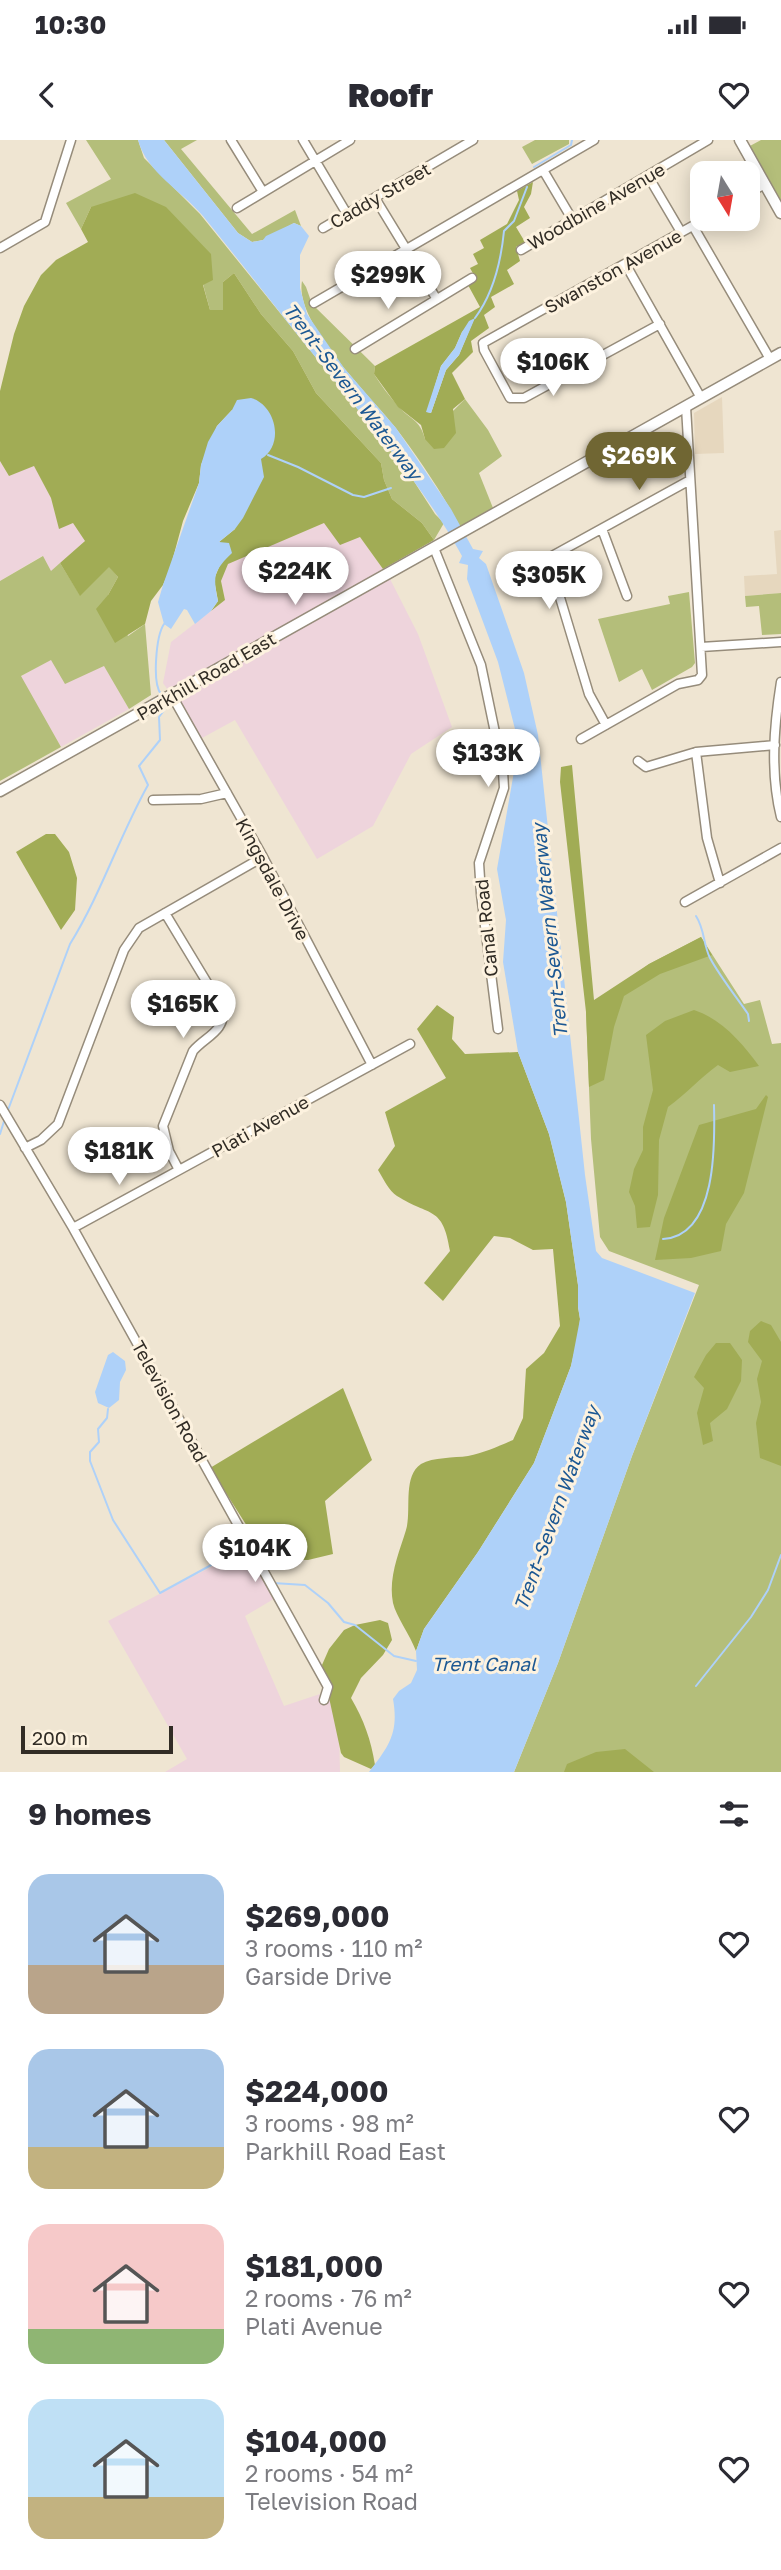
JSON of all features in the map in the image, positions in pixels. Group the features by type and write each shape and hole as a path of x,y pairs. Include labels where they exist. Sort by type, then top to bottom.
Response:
{"main road":[{"path":"740,140 781,213"},
{"path":"686,407 781,353"},
{"name":"Parkhill Road East","path":"0,791 686,407"}],"street":[{"path":"0,248 43,225 71,140"},
{"path":"231,140 263,192"},
{"path":"303,140 347,214"},
{"path":"237,208 350,140"},
{"name":"Caddy Street","path":"323,228 472,140"},
{"path":"314,303 594,140"},
{"name":"Woodbine Avenue","path":"521,250 708,140"},
{"path":"543,170 572,219"},
{"path":"648,176 681,232"},
{"path":"760,187 765,184"},
{"path":"375,198 436,298"},
{"name":"Swanston Avenue","path":"660,324 524,398 510,398 483,344 690,228"},
{"path":"696,231 770,359"},
{"path":"626,265 701,398"},
{"path":"355,349 472,278"},
{"path":"581,739 678,684 698,680 702,671 686,407"},
{"path":"606,725 589,694 549,561 552,556 691,480"},
{"path":"602,529 627,596"},
{"name":"Canal Road","path":"434,548 481,665 503,771 504,788 479,863 498,1029"},
{"path":"701,648 781,642"},
{"path":"781,682 775,745 775,778 781,817"},
{"name":"Kingsdale Drive","path":"171,694 262,857 372,1065"},
{"path":"639,761 646,767 696,752 775,745"},
{"path":"696,752 707,838 720,883"},
{"path":"153,800 201,799 227,793"},
{"path":"685,902 781,848"},
{"path":"25,1148 41,1140 58,1124 124,950 139,928 262,857"},
{"path":"165,913 222,1009 223,1021 218,1029 193,1051 163,1126 169,1151 179,1170"},
{"name":"Plati Avenue","path":"73,1228 410,1044"},
{"name":"Television Road","path":"0,1105 73,1228 328,1687 324,1700"}],"shaded area":[{"path":"722,397 724,453 695,454 694,413"},
{"path":"0,461 9,476 34,465 51,498 59,528 73,523 85,541 51,572 42,556 0,581"},
{"path":"324,523 360,537 390,579 418,634 452,727 411,754 373,826 317,859 235,720 202,738 163,683 171,642 225,600 221,581 227,564"},
{"path":"781,530 781,593 745,596 744,576 777,574 774,531"},
{"path":"51,659 104,665 129,709 61,747 20,677"},
{"path":"249,1547 277,1597 245,1616 284,1706 338,1688 340,1772 165,1772 187,1759 108,1621"}],"green space":[{"path":"86,140 138,140 144,158 200,214 406,469 435,514 444,523 434,540 422,523 392,499 381,463 316,393 293,351 261,314 234,273 223,282 223,310 210,310 203,284 91,207 81,229 66,203 111,179"},
{"path":"164,140 197,140 181,149 252,234 295,210 301,226 294,223 263,240 252,242 238,233"},
{"path":"535,140 569,140 569,144 532,164 522,147"},
{"path":"761,140 781,140 781,203 760,167 760,161 756,161 748,147"},
{"path":"533,182 531,194 524,207 530,218 516,227 525,242 516,247 520,261 507,270 514,284 491,297 495,307 484,315 489,328 471,341 473,352 452,373 465,399 453,409 456,433 444,448 434,449 425,439 421,425 398,407 374,374 375,366 480,307 468,285 476,279 470,268 478,264 473,254 484,248 480,240 507,224 519,200 517,191","holes":["474,319 459,355 446,370 431,413 427,412 441,366 455,348 462,332"]},
{"path":"135,193 166,207 211,254 213,280 203,285 210,310 223,310 223,282 234,273 261,314 293,351 316,393 381,463 392,499 422,523 434,540 383,569 360,537 340,545 324,523 228,564 221,581 225,600 211,611 218,601 214,579 220,565 222,544 219,542 235,529 232,410 217,426 201,465 199,483 183,521 170,569 163,585 151,601 145,624 115,643 96,609 118,577 109,567 80,596 60,563 85,541 73,523 59,529 51,498 34,466 9,476 0,461 0,391 14,334 24,306 41,275 56,260 88,242 81,229 91,207"},
{"path":"302,281 312,304 375,366 374,374 379,382 398,406 417,423 425,439 465,399 488,430 502,456 479,473 493,508 460,527 404,439 321,337 303,298"},
{"path":"43,556 51,571 60,563 80,595 109,566 118,577 108,595 128,636 145,624 151,695 129,709 104,666 65,684 51,660 21,676 61,747 0,781 0,581"},
{"path":"689,592 695,663 692,667 652,690 642,669 619,682 598,619 670,604 668,596"},
{"path":"781,593 781,634 762,635 759,606 746,607 745,596"},
{"path":"572,765 594,1000 649,964 701,937 712,955 660,974 624,996 614,1027 604,1080 589,1087 586,1012 560,782 561,767"},
{"path":"46,834 55,834 69,852 77,878 75,910 61,930 16,852"},
{"path":"701,937 744,1004 760,1000 772,1044 781,1043 781,1772 514,1772 558,1663 632,1456 699,1285 609,1251 600,1237 591,1139 586,1012 649,964"},
{"path":"437,1005 454,1017 452,1039 465,1054 518,1052 549,1134 566,1202 580,1319 571,1366 534,1463 478,1552 424,1629 416,1651 395,1608 392,1594 395,1566 408,1522 411,1477 421,1464 426,1462 474,1455 513,1440 523,1418 526,1369 544,1353 560,1326 553,1249 533,1250 510,1238 494,1236 443,1301 424,1283 450,1251 443,1226 433,1214 394,1194 378,1170 395,1146 385,1112 446,1078 417,1029"},
{"path":"694,1010 714,1019 738,1041 759,1066 730,1072 718,1065 668,1107 659,1140 658,1195 650,1227 637,1228 635,1206 629,1192 634,1169 643,1150 643,1127 653,1090 646,1035 665,1021"},
{"path":"766,1095 768,1097 744,1193 726,1224 721,1251 691,1258 655,1260 664,1218 699,1125 756,1109"},
{"path":"761,1321 771,1325 781,1342 781,1466 760,1458 756,1423 761,1402 757,1379 762,1361 748,1342 750,1331"},
{"path":"716,1343 730,1343 742,1360 741,1381 727,1409 710,1423 713,1441 703,1445 697,1413 704,1388 694,1377"},
{"path":"343,1388 372,1460 325,1501 333,1554 308,1560 268,1559 210,1468"},
{"path":"380,1620 388,1623 392,1640 383,1655 361,1678 351,1698 369,1739 375,1765 371,1769 344,1757 341,1753 322,1665 329,1649 344,1630"},
{"path":"625,1749 654,1772 564,1772 567,1764 596,1752"}],"water":[{"name":"Trent Canal","path":"138,140 164,140 238,233 252,242 263,240 294,223 301,226 309,236 300,255 300,288 307,314 344,368 396,428 451,509 473,549 483,551 479,558 486,564 524,673 538,735 585,1175 596,1251 602,1258 695,1293 632,1456 558,1663 514,1772 369,1772 391,1738 395,1721 393,1699 411,1683 417,1670 416,1651 424,1629 478,1552 534,1463 571,1366 580,1319 566,1202 549,1134 518,1052 503,962 506,920 497,869 516,760 517,737 498,662 467,579 468,565 459,563 462,556 433,508 383,441 203,216 157,172"},
{"path":"475,318 459,355 446,370 431,413 426,412 441,366 455,348 469,321"},
{"path":"251,398 266,409 274,426 273,445 261,459 264,477 243,518 235,529 219,542 229,543 232,553 216,575 218,601 211,611 195,624 184,609 171,629 164,624 158,602 199,483 208,442 237,400"},
{"path":"113,1352 125,1361 126,1370 120,1382 119,1400 109,1408 98,1403 95,1392 108,1355"}],"waterway":[{"path":"534,167 571,145 572,140"},
{"path":"475,318 495,277 504,231 514,221 527,187"},
{"path":"268,455 353,495 364,497 391,488"},
{"path":"161,694 158,688 156,659 164,624"},
{"path":"8,1110 70,944 148,785 139,766 160,740 159,717 165,709 164,703"},
{"path":"696,916 710,958 748,1014 749,1021"},
{"path":"663,1239 681,1234 694,1222 703,1206 713,1164 714,1105"},
{"path":"0,1134 5,1118"},
{"path":"108,1409 107,1418 98,1429 99,1442 90,1452 90,1461 113,1520 160,1593 246,1546"},
{"path":"696,1686 751,1617 768,1590 781,1555"},
{"path":"273,1583 305,1585 328,1603 344,1622 355,1625 394,1656 416,1661"}],"water label":[{"name":"Trent–Severn Waterway","path":"353,391"},
{"name":"Trent–Severn Waterway","path":"549,931"},
{"name":"Trent–Severn Waterway","path":"556,1508"}]}
